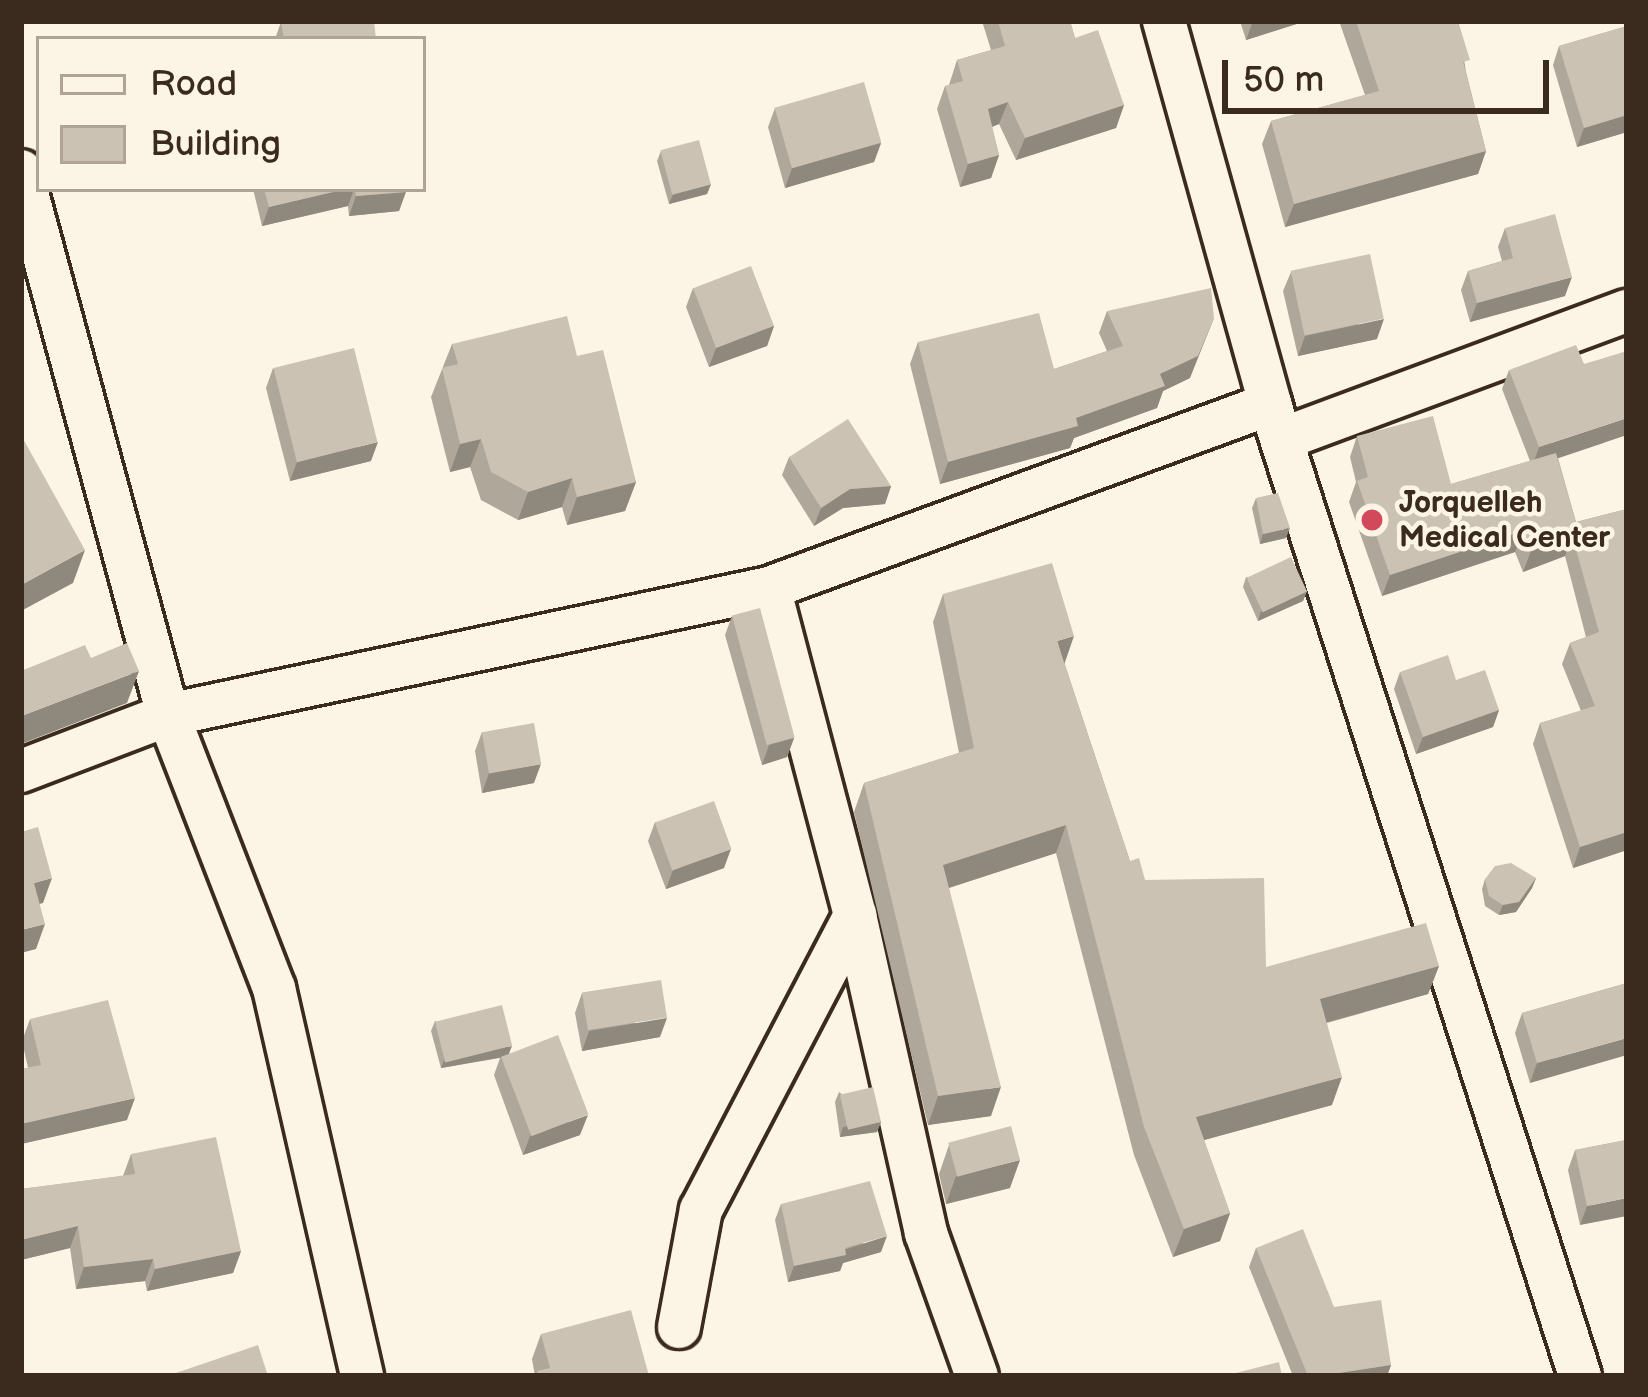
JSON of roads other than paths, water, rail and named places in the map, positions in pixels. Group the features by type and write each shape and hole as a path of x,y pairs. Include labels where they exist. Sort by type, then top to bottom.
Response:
{"street":[{"path":"1164,21 1276,421 1580,1376"},
{"path":"21,172 168,715 274,988 362,1376"},
{"path":"21,771 168,715 769,588 1627,311"},
{"path":"769,588 855,915 926,1233 977,1376"},
{"path":"679,1327 701,1210 855,915"}],"place":[{"name":"Jorquelleh Medical Center","path":"1372,520"}]}
